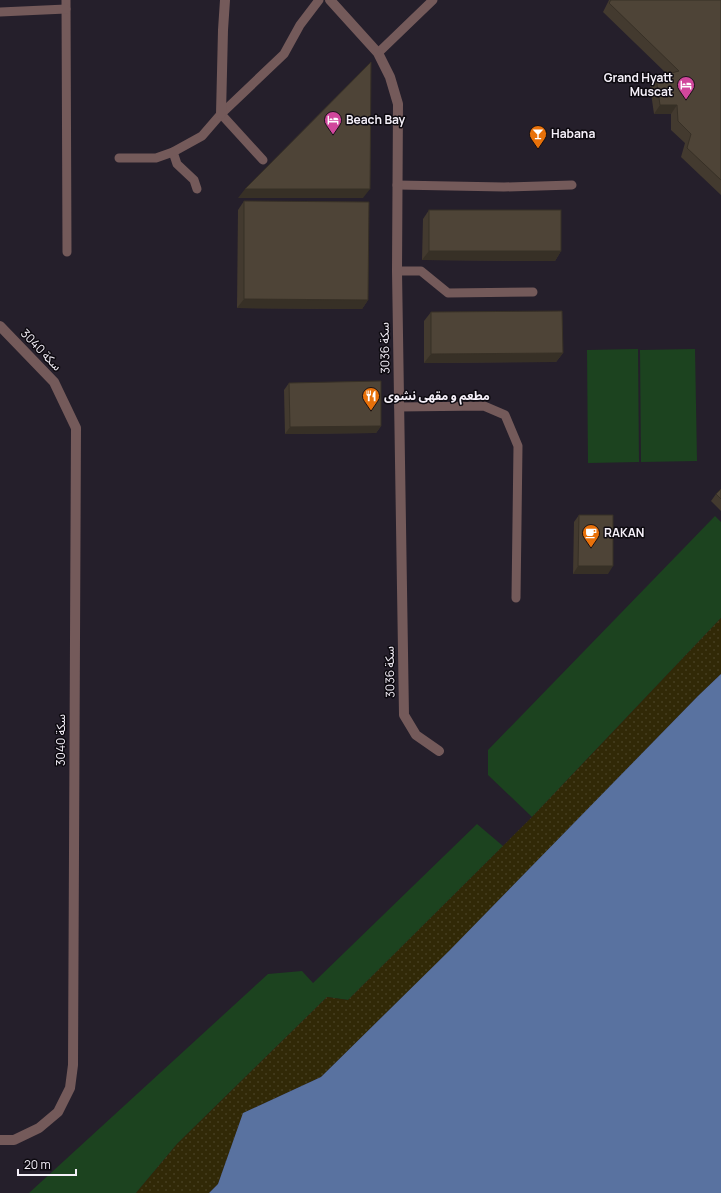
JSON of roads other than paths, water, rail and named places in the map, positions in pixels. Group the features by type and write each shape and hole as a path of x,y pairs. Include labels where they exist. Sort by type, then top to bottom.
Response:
{"street":[{"path":"221,114 223,30 226,0"},
{"name":"سكة 3036","path":"330,0 378,53 390,77 398,104 397,271 404,714 416,735 439,751"},
{"name":"سكة 3040","path":"0,326 54,382 76,428 73,1065 70,1088 58,1112 39,1128 14,1140 0,1140"}],"lane":[{"path":"119,158 156,158 173,152 202,136 221,114 284,54 300,25 319,0"},
{"path":"378,53 432,0"},
{"path":"0,12 66,4 67,252"},
{"path":"221,114 263,160"},
{"path":"173,152 177,164 194,180 197,189"},
{"path":"398,185 504,187 572,185"},
{"path":"397,271 421,271 448,293 533,292"},
{"path":"399,407 484,406 505,415 518,446 516,598"}],"water":[{"path":"721,674 721,1193 209,1193 218,1184 243,1113 321,1077 449,951"}],"place":[{"name":"Grand Hyatt Muscat","path":"686,100"},
{"name":"Beach Bay","path":"333,135"},
{"name":"Habana","path":"538,149"},
{"name":"مطعم و مقهى نشوى","path":"371,411"},
{"name":"RAKAN","path":"591,548"}]}
